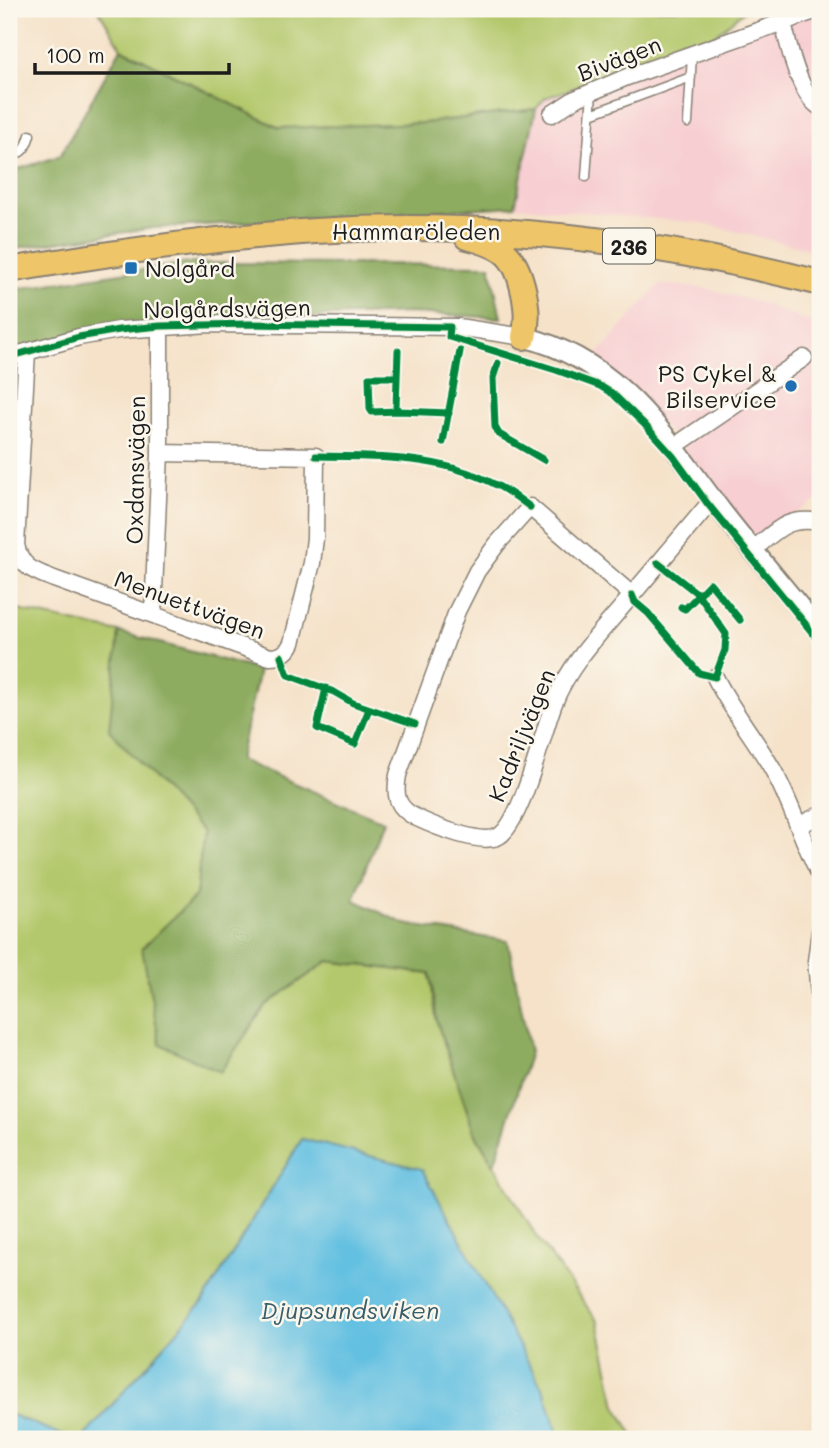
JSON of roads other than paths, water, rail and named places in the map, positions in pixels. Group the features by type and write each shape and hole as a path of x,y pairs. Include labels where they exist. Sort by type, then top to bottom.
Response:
{"main road":[{"name":"Hammaröleden","path":"9,270 81,257 238,238 316,231 435,229 532,234 637,247 722,261 820,284"},
{"name":"236","path":"435,229 493,246 505,252 515,262 520,273 527,309 524,337"}],"street":[{"name":"Bivägen","path":"552,114 592,92 820,9"},
{"path":"783,22 794,63 811,100 820,107"},
{"name":"Nolgårdsvägen","path":"9,357 79,337 160,326 249,324 458,327 524,337 562,350 613,381 627,393 675,446 713,499 820,632"},
{"name":"Oxdansvägen","path":"153,614 160,326"},
{"name":"Menuettvägen","path":"27,352 16,545 19,558 34,571 203,634 270,657 285,654 292,643 312,563 316,456 159,453"},
{"path":"675,446 804,358"},
{"name":"Kadriljvägen","path":"632,594 530,507 477,571 453,619 398,775 396,797 401,808 422,820 479,839 494,839 506,831 527,784 553,705 569,672 713,499"},
{"path":"753,550 782,526 796,520 820,522"},
{"path":"715,677 724,696 773,769 820,875"},
{"path":"800,825 820,815"},
{"path":"820,931 816,961 820,1006"}],"lane":[{"path":"688,122 692,55"},
{"path":"591,114 691,77"},
{"path":"586,177 592,92"},
{"path":"9,157 26,149 30,135"}],"water":[{"name":"Djupsundsviken","path":"302,1139 422,1169 544,1391 560,1439 82,1439 203,1302"},
{"path":"9,1414 72,1439 9,1439"}],"place":[{"name":"Nolgård","path":"131,268"},
{"name":"PS Cykel & Bilservice","path":"791,386"}]}
